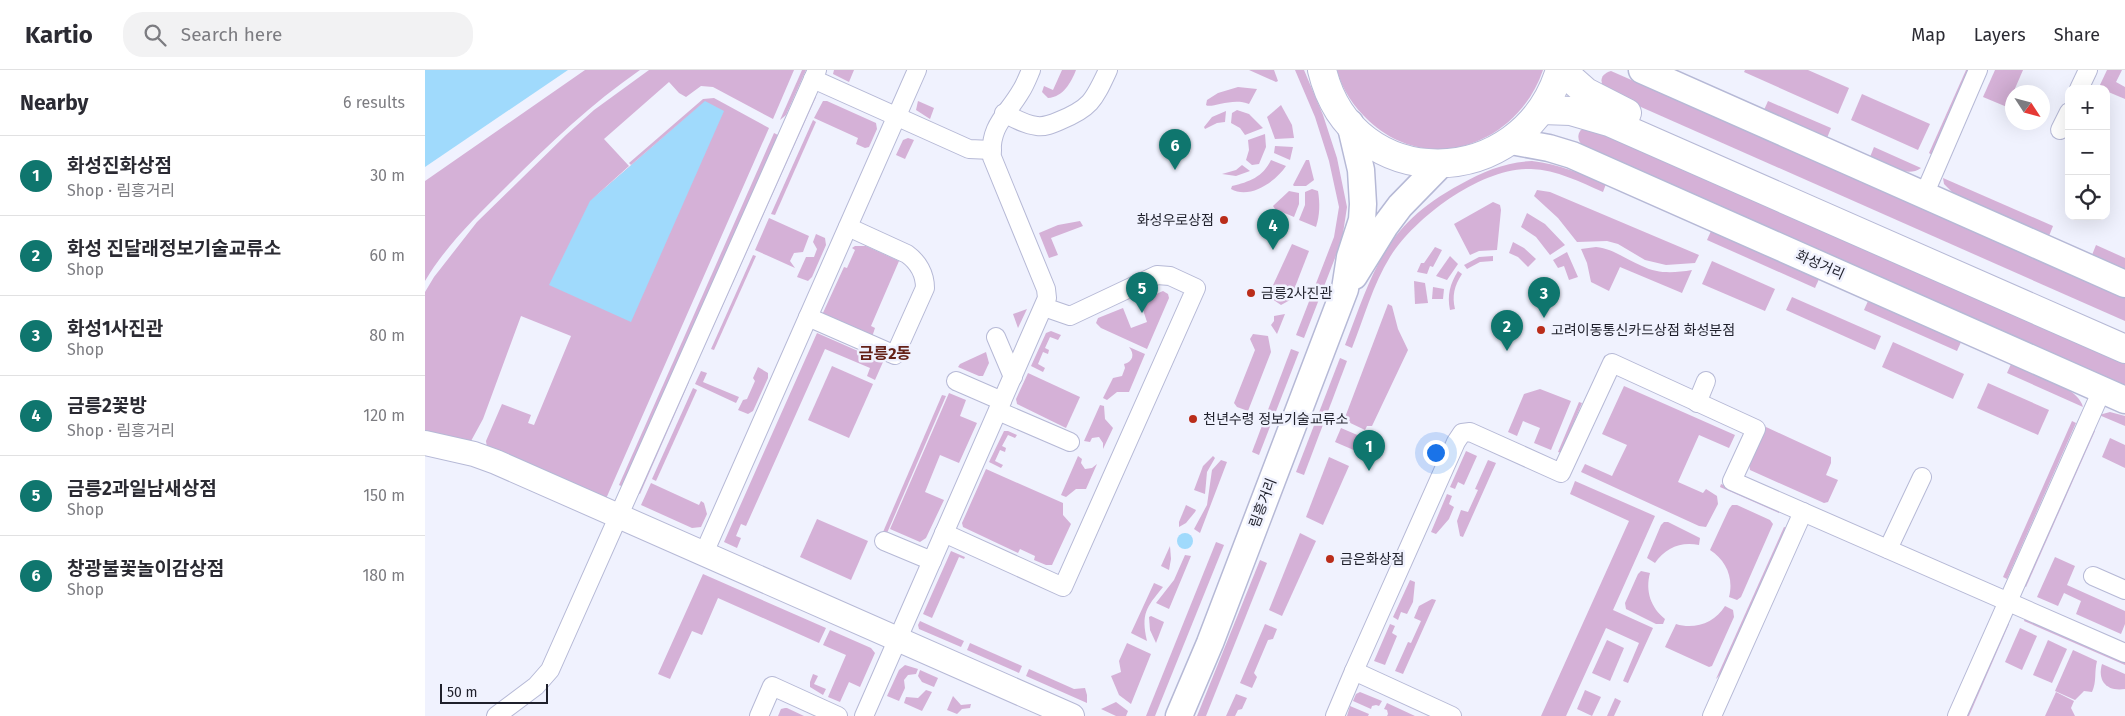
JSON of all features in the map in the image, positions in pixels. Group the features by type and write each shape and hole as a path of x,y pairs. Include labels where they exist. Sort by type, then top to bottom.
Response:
{"highway":[{"path":"1322,70 1334,101 1350,123 1366,138 1384,150 1412,161 1441,164 1478,158 1511,141 1528,127 1542,110 1550,97 1560,70 1586,92 1620,110 2125,332"},
{"path":"1542,110 1585,113 1609,122 2125,350"}],"main road":[{"path":"1642,70 2125,284"},
{"name":"림흥거리","path":"1345,289 1350,257 1361,220 1363,204 1361,170 1350,123"},
{"name":"화성거리","path":"1511,141 1549,148 1572,156 2114,395"},
{"name":"림흥거리","path":"1179,716 1211,642 1345,289 1400,206 1441,164"}],"street":[{"path":"705,553 917,70"},
{"path":"864,716 1047,298 1046,289 993,157 992,150 994,135 1004,113 1021,92 1031,70"},
{"path":"1004,113 1037,126 1047,126 1074,115 1089,105 1108,70"},
{"path":"1924,195 1978,70"},
{"path":"2081,85 2088,70"},
{"path":"496,716 536,686 550,670 815,75 896,117 969,149 992,150"},
{"path":"2060,130 2065,120"},
{"path":"808,317 895,355 925,288 925,279 915,260 907,254 848,227"},
{"path":"944,533 1063,587 1196,288 1170,276 1157,275 1070,316 1044,307"},
{"path":"995,336 1013,377"},
{"path":"1335,716 1456,442 1462,433 1470,432 1561,473 1612,363 1756,429 1733,481 2125,653"},
{"path":"956,381 1070,442"},
{"path":"1697,402 1706,381"},
{"path":"1957,716 2007,602 2114,395"},
{"path":"425,443 481,456 1072,716"},
{"path":"1888,549 1922,477"},
{"path":"1712,716 1803,512"},
{"path":"884,541 932,561"},
{"path":"2093,576 2125,590"},
{"path":"1354,671 1452,716"},
{"path":"759,716 772,686 838,716"}],"shaded area":[{"path":"585,70 640,70 587,111 523,170 463,231 425,281 425,181"},
{"path":"649,70 794,70 773,119 713,87 701,86 686,97 679,93 669,82 604,139 629,166 590,201 705,101 631,165 629,163 703,99 714,98 769,128 605,501 487,448 486,441 502,404 531,415 528,423 534,425 571,336 521,316 483,419 471,441 425,434 425,292 434,277 477,222 594,110"},
{"path":"802,70 806,70 786,115 780,120"},
{"path":"834,70 854,70 849,82 833,74"},
{"path":"1062,70 1076,70 1072,80 1062,92 1048,98 1042,92 1044,86 1053,90"},
{"path":"1249,70 1274,70 1278,81 1276,82"},
{"path":"1295,70 1304,70 1323,115 1337,158 1347,207 1342,240 1304,338 1296,335 1334,237 1339,207 1329,161 1315,117"},
{"path":"1337,70 1543,70 1531,96 1514,117 1493,133 1469,144 1444,149 1418,147 1393,138 1369,121 1349,98"},
{"path":"1745,70 1808,70 1849,88 1838,114 1744,72"},
{"path":"1966,70 1969,70 1932,155 1929,153"},
{"path":"1995,70 2023,70 2017,85 2005,85 2005,106 1983,97"},
{"path":"2107,70 2122,70 2116,82 2125,87 2125,99 2110,93 2110,85 2100,85"},
{"path":"1611,71 2125,297 2125,321 1607,92 1601,80 1604,75"},
{"path":"1238,87 1257,89 1249,104 1229,102 1212,106 1206,105 1207,100 1218,93"},
{"path":"1862,94 1930,124 1918,150 1851,120"},
{"path":"814,96 816,97 702,352 700,351"},
{"path":"823,101 827,101 876,123 877,129 869,147 865,148 856,144 858,138 814,118"},
{"path":"918,101 934,108 930,119 916,110"},
{"path":"1768,101 1831,128 1827,138 1764,110"},
{"path":"1281,105 1292,125 1294,138 1275,139 1267,117"},
{"path":"1237,110 1249,114 1263,128 1245,135 1240,128 1231,123 1232,113"},
{"path":"1226,111 1225,122 1217,123 1205,129 1204,127 1212,117"},
{"path":"813,120 816,122 775,215 771,214"},
{"path":"1588,126 2125,362 2125,385 1584,147 1578,138 1581,130"},
{"path":"774,133 778,135 623,487 619,485"},
{"path":"1265,134 1266,147 1259,164 1252,165 1246,160 1249,150 1248,140"},
{"path":"908,138 914,140 905,159 896,155 903,140"},
{"path":"1275,146 1293,147 1290,160 1274,153"},
{"path":"1874,147 1921,168 1909,172 1889,166 1870,157"},
{"path":"1271,160 1286,166 1269,183 1254,191 1238,192 1231,189 1232,186 1244,183 1260,175"},
{"path":"1306,160 1309,160 1314,180 1306,186 1294,186 1293,185"},
{"path":"1532,161 1561,167 1606,184 1603,192 1568,177 1531,169 1492,176 1471,185 1451,197 1416,226 1390,257 1374,290 1352,348 1345,345 1374,272 1398,233 1414,216 1435,200 1478,175 1504,165"},
{"path":"1242,165 1250,171 1236,176 1222,174 1236,170"},
{"path":"1943,178 2053,226 2049,236 1954,194 1944,184"},
{"path":"1312,189 1318,191 1319,196 1319,214 1316,227 1299,220 1305,205 1305,192"},
{"path":"1537,190 1550,192 1699,255 1695,263 1666,265 1645,260 1618,244 1607,241 1577,242 1558,218 1534,196"},
{"path":"1289,191 1299,193 1299,204 1294,217 1275,209 1273,206"},
{"path":"1493,202 1500,205 1501,210 1497,250 1479,251 1470,255 1454,224"},
{"path":"1527,213 1545,224 1565,245 1550,255 1536,237 1521,227"},
{"path":"769,218 809,236 803,252 794,253 790,261 795,268 755,250"},
{"path":"1080,221 1083,226 1051,238 1058,255 1049,258 1039,233 1058,225"},
{"path":"1711,231 1819,279 1815,288 1707,240"},
{"path":"816,234 825,238 826,245 812,277 808,281 797,277 806,257 814,257 817,249 813,242"},
{"path":"1513,242 1524,248 1536,259 1528,267 1518,257 1509,253"},
{"path":"1292,244 1309,251 1290,300 1281,305 1268,296"},
{"path":"2096,245 2125,258 2125,270 2092,255"},
{"path":"855,246 866,246 899,261 871,326 875,328 872,337 822,315 844,267 847,268 855,250 852,248"},
{"path":"1435,247 1442,250 1433,267 1430,266 1427,274 1417,272 1421,263 1424,263"},
{"path":"1596,247 1614,252 1648,269 1660,272 1692,270 1682,293 1620,267 1609,291 1591,282 1587,263 1581,249"},
{"path":"1567,252 1578,277 1569,280 1564,266 1558,268 1553,260"},
{"path":"753,255 756,256 714,350 711,349"},
{"path":"1450,256 1458,264 1447,280 1436,276"},
{"path":"1493,256 1493,261 1480,262 1467,269 1464,265 1479,257"},
{"path":"1712,261 1775,289 1765,311 1702,284"},
{"path":"1458,271 1462,274 1454,291 1455,309 1450,310 1450,290"},
{"path":"1414,281 1425,283 1428,303 1415,304"},
{"path":"1433,287 1444,289 1443,299 1432,299"},
{"path":"1163,291 1168,294 1169,298 1147,349 1101,328 1096,323 1098,318 1123,308 1131,328 1147,322 1140,301"},
{"path":"1792,297 1881,336 1875,350 1786,310"},
{"path":"1868,301 1961,342 1957,351 1864,310"},
{"path":"1388,304 1392,306 1398,329 1408,350 1372,426 1367,426 1365,430 1344,420"},
{"path":"1027,309 1018,328 1013,314"},
{"path":"1285,314 1277,334 1271,325 1274,321 1274,316"},
{"path":"1051,331 1061,335 1058,340 1050,337 1045,348 1049,350 1048,354 1043,352 1038,364 1045,368 1043,372 1031,366 1046,333"},
{"path":"817,333 883,362 875,380 867,376 870,368 825,349 746,526 741,524 736,536 741,538 737,548 724,542"},
{"path":"1253,334 1268,336 1271,352 1248,411 1237,407 1234,403 1255,350 1250,339"},
{"path":"1893,342 1964,374 1953,399 1882,367"},
{"path":"1129,347 1145,354 1129,392 1117,392 1107,400 1103,398 1113,378 1122,376 1125,368 1124,364 1131,360 1132,352"},
{"path":"1291,349 1299,352 1259,455 1252,452"},
{"path":"986,352 989,363 983,376 958,367 960,364"},
{"path":"1340,358 1347,361 1304,475 1296,472"},
{"path":"2011,364 2063,386 2079,399 2083,407 2007,373"},
{"path":"832,366 873,384 849,438 808,420"},
{"path":"758,367 768,373 768,378 753,411 748,414 738,410 743,400 747,399 755,381 753,378"},
{"path":"701,371 707,373 703,382 739,397 736,403 695,384"},
{"path":"1028,373 1080,397 1066,428 1017,404 1016,399"},
{"path":"686,381 689,382 640,494 637,493"},
{"path":"1988,383 2049,410 2038,435 1977,408"},
{"path":"1624,386 1735,435 1729,448 1699,435 1678,482 1703,493 1706,489 1717,496 1718,504 1706,527 1699,526 1581,472 1585,464 1612,476 1627,445 1602,434"},
{"path":"693,388 697,390 656,481 652,479"},
{"path":"1540,389 1571,401 1551,450 1534,443 1540,428 1523,421 1517,436 1508,432 1524,394"},
{"path":"949,393 966,400 960,416 977,423 959,463 940,455 925,492 944,500 926,538 920,542 890,529"},
{"path":"942,395 946,396 887,533 883,532"},
{"path":"1579,402 1582,403 1561,453 1558,452"},
{"path":"1100,405 1104,406 1105,419 1113,428 1103,449 1103,443 1099,437 1092,438 1090,442 1084,441"},
{"path":"2110,412 2125,416 2125,426 2099,415"},
{"path":"2072,421 2076,423 2007,579 2003,577"},
{"path":"1766,427 1831,457 1831,463 1826,475 1838,480 1828,502 1824,503 1750,470 1749,464"},
{"path":"1341,428 1362,437 1356,451 1335,442"},
{"path":"2091,429 2095,431 2026,587 2022,585"},
{"path":"1004,431 1017,435 1015,438 1008,435 1002,446 1006,448 1005,452 1000,450 995,461 1003,465 1001,468 989,462"},
{"path":"2110,438 2125,445 2125,468 2102,457"},
{"path":"1466,451 1477,456 1464,485 1458,482 1455,489 1450,487"},
{"path":"1078,456 1082,459 1081,463 1085,469 1092,468 1097,464 1086,489 1076,489 1066,497 1061,495"},
{"path":"1213,456 1215,458 1207,472 1205,494 1194,490 1203,466"},
{"path":"1329,457 1349,466 1323,525 1306,517"},
{"path":"1221,460 1227,462 1200,533 1194,529 1207,505 1212,470"},
{"path":"1488,460 1496,463 1463,537 1460,536 1457,521 1461,510 1468,512 1478,490 1475,489"},
{"path":"986,469 1063,503 1063,515 1071,524 1052,565 1046,565 1034,560 1035,556 1020,549 1018,553 963,527 962,523"},
{"path":"1575,481 1655,516 1613,610 1653,628 1628,683 1623,681 1639,643 1606,628 1566,716 1541,716 1629,521 1570,494"},
{"path":"651,483 699,505 701,501 704,503 707,514 701,527 692,528 641,505"},
{"path":"1721,484 1780,510 1779,513 1720,487"},
{"path":"1447,494 1452,496 1449,504 1454,507 1449,519 1436,534 1431,532"},
{"path":"1186,505 1196,510 1186,523 1179,527 1179,522"},
{"path":"1732,505 1737,505 1770,520 1773,524 1741,597 1737,600 1729,597 1729,576 1724,564 1710,550"},
{"path":"817,519 868,541 851,580 800,557"},
{"path":"1664,522 1668,522 1700,538 1699,545 1686,544 1674,547 1664,553 1655,563 1647,558"},
{"path":"1784,527 1787,528 1721,674 1716,679"},
{"path":"1300,533 1316,541 1282,616 1269,610"},
{"path":"1216,542 1224,545 1155,716 1146,716"},
{"path":"1170,546 1171,559 1169,570 1161,566"},
{"path":"951,551 965,557 964,559 959,557 932,618 923,614"},
{"path":"1185,555 1191,556 1169,609 1156,603 1174,580"},
{"path":"2055,557 2075,566 2067,585 2125,611 2125,624 2121,634 2076,614 2081,601 2064,593 2058,606 2037,597"},
{"path":"1260,560 1267,563 1206,716 1197,716"},
{"path":"1641,571 1650,573 1648,586 1650,599 1656,610 1665,619 1663,624 1656,624 1626,609 1625,603"},
{"path":"703,574 826,628 819,643 718,598 702,635 692,631 670,679 658,674"},
{"path":"1410,580 1415,582 1413,602 1407,614 1401,612 1398,620 1393,617"},
{"path":"1154,583 1163,587 1146,611 1145,632 1147,641 1131,633"},
{"path":"1432,599 1436,600 1403,674 1395,671 1408,642 1411,643 1421,621 1414,618 1419,606"},
{"path":"1725,606 1733,610 1734,617 1712,666 1709,667 1665,647 1676,624 1690,626 1703,624 1716,617"},
{"path":"1151,616 1164,622 1156,643 1150,630 1149,617"},
{"path":"2025,618 2125,663 2125,665 2024,621"},
{"path":"920,621 964,641 961,647 919,629"},
{"path":"2005,622 2009,624 1969,716 1964,716"},
{"path":"1265,624 1277,629 1273,639 1268,640 1254,673 1257,677 1252,688 1240,683"},
{"path":"1390,624 1395,626 1392,633 1397,636 1385,665 1374,661"},
{"path":"2020,628 2037,636 2022,670 2005,662"},
{"path":"830,630 871,648 875,653 860,687 849,682 840,702 828,697 846,655 823,645"},
{"path":"1607,640 1624,648 1610,681 1592,673"},
{"path":"2048,640 2067,649 2052,683 2033,675"},
{"path":"970,643 1022,666 1019,673 967,650"},
{"path":"1127,643 1151,654 1131,704 1119,695 1111,676 1121,672 1119,661"},
{"path":"2073,650 2097,661 2092,692 2084,691 2075,700 2055,691"},
{"path":"2102,664 2125,674 2125,689 2113,689 2105,684 2101,676"},
{"path":"905,665 918,669 916,674 908,675 904,680 905,688 899,701 887,696 899,670"},
{"path":"1029,669 1074,689 1085,688 1087,703 1026,676"},
{"path":"920,670 938,678 934,687 922,682 918,676"},
{"path":"813,674 818,676 814,684 826,689 823,695 810,687"},
{"path":"926,690 932,692 922,711 904,703 906,697 918,698"},
{"path":"1585,690 1601,697 1592,716 1577,709"},
{"path":"1360,692 1382,701 1379,706 1372,706 1371,709 1353,701 1356,694"},
{"path":"2056,692 2074,701 2071,708 2075,716 2045,716"},
{"path":"1236,694 1247,698 1242,709 1238,710 1235,716 1226,716"},
{"path":"953,696 961,705 971,704 970,708 962,709 957,714 947,710"},
{"path":"1615,698 1621,701 1614,716 1607,716"},
{"path":"1116,702 1128,711 1126,716 1116,716 1101,709"},
{"path":"1387,703 1415,716 1387,716 1387,710 1384,709"},
{"path":"1350,706 1369,714 1368,716 1347,716"},
{"path":"787,708 804,716 778,716 781,709"}],"water":[{"path":"425,70 568,70 425,167"},
{"path":"705,101 724,111 631,322 549,285 590,201"},
{"path":"1185,533 1193,541 1185,549 1177,541"}],"place":[{"name":"창광불꽃놀이감상점","path":"1175,170"},
{"name":"화성우로상점","path":"1224,220"},
{"name":"금릉2꽃방","path":"1273,250"},
{"name":"금릉2사진관","path":"1251,293"},
{"name":"금릉2과일남새상점","path":"1142,313"},
{"name":"화성1사진관","path":"1544,318"},
{"name":"고려이동통신카드상점 화성분점","path":"1541,330"},
{"name":"화성 진달래정보기술교류소","path":"1507,351"},
{"name":"천년수령 정보기술교류소","path":"1193,419"},
{"name":"화성진화상점","path":"1369,471"},
{"name":"금은화상점","path":"1330,559"}],"district":[{"name":"금릉2동","path":"885,353"}]}
